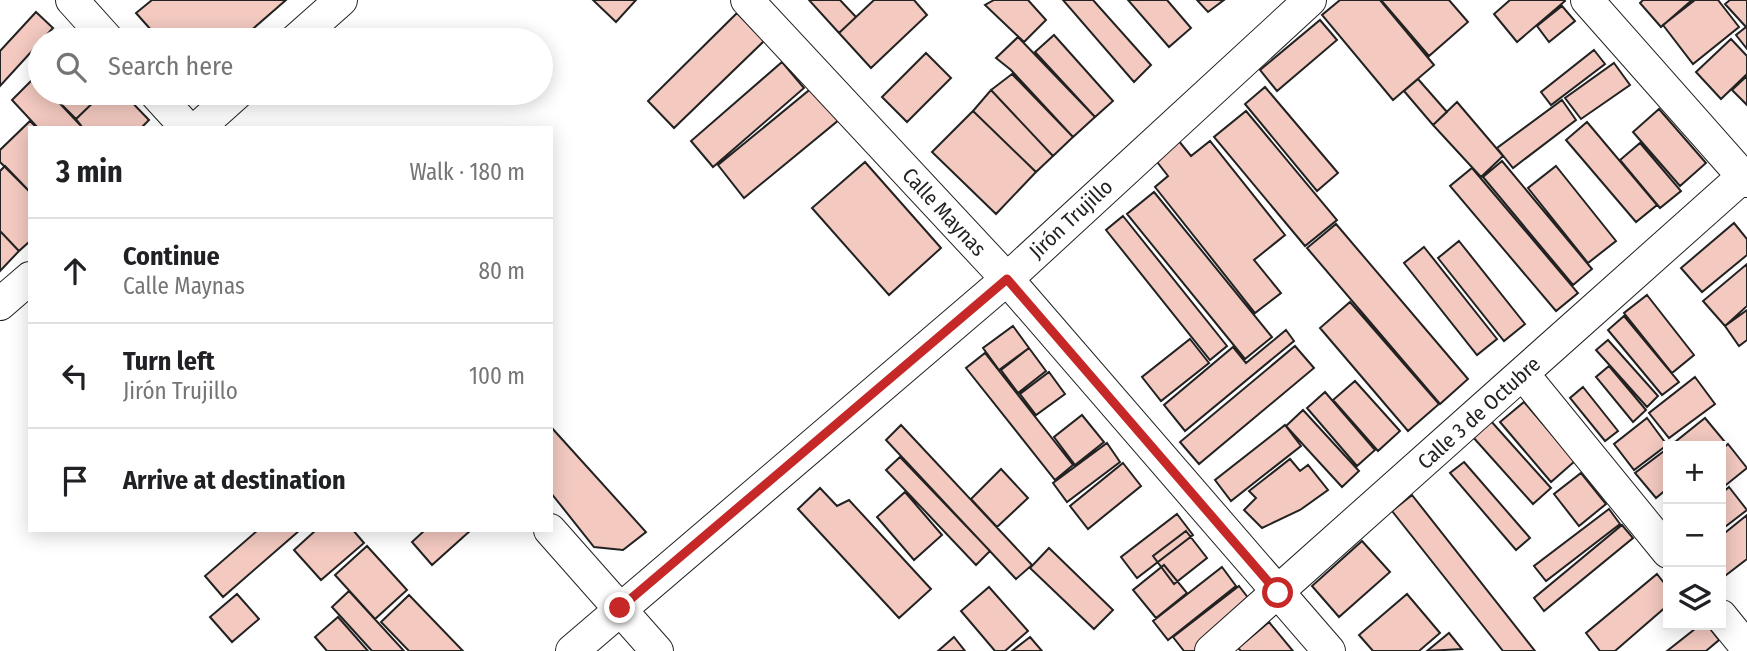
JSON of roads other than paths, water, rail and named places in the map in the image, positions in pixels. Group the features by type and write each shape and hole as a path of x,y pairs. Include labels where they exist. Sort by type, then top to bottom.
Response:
{"street":[{"path":"72,0 97,28"},
{"path":"310,28 341,0"},
{"name":"Calle Maynas","path":"747,0 1007,279 1329,651"},
{"name":"Jirón Trujillo","path":"572,651 1007,279 1310,0"},
{"path":"1587,0 1746,177"},
{"path":"166,105 185,126"},
{"path":"200,126 224,105"},
{"name":"Calle 3 de Octubre","path":"1210,651 1746,177"},
{"path":"0,304 28,280"},
{"path":"1523,374 1663,546"},
{"path":"552,532 657,651"},
{"path":"1726,622 1747,648"}]}
